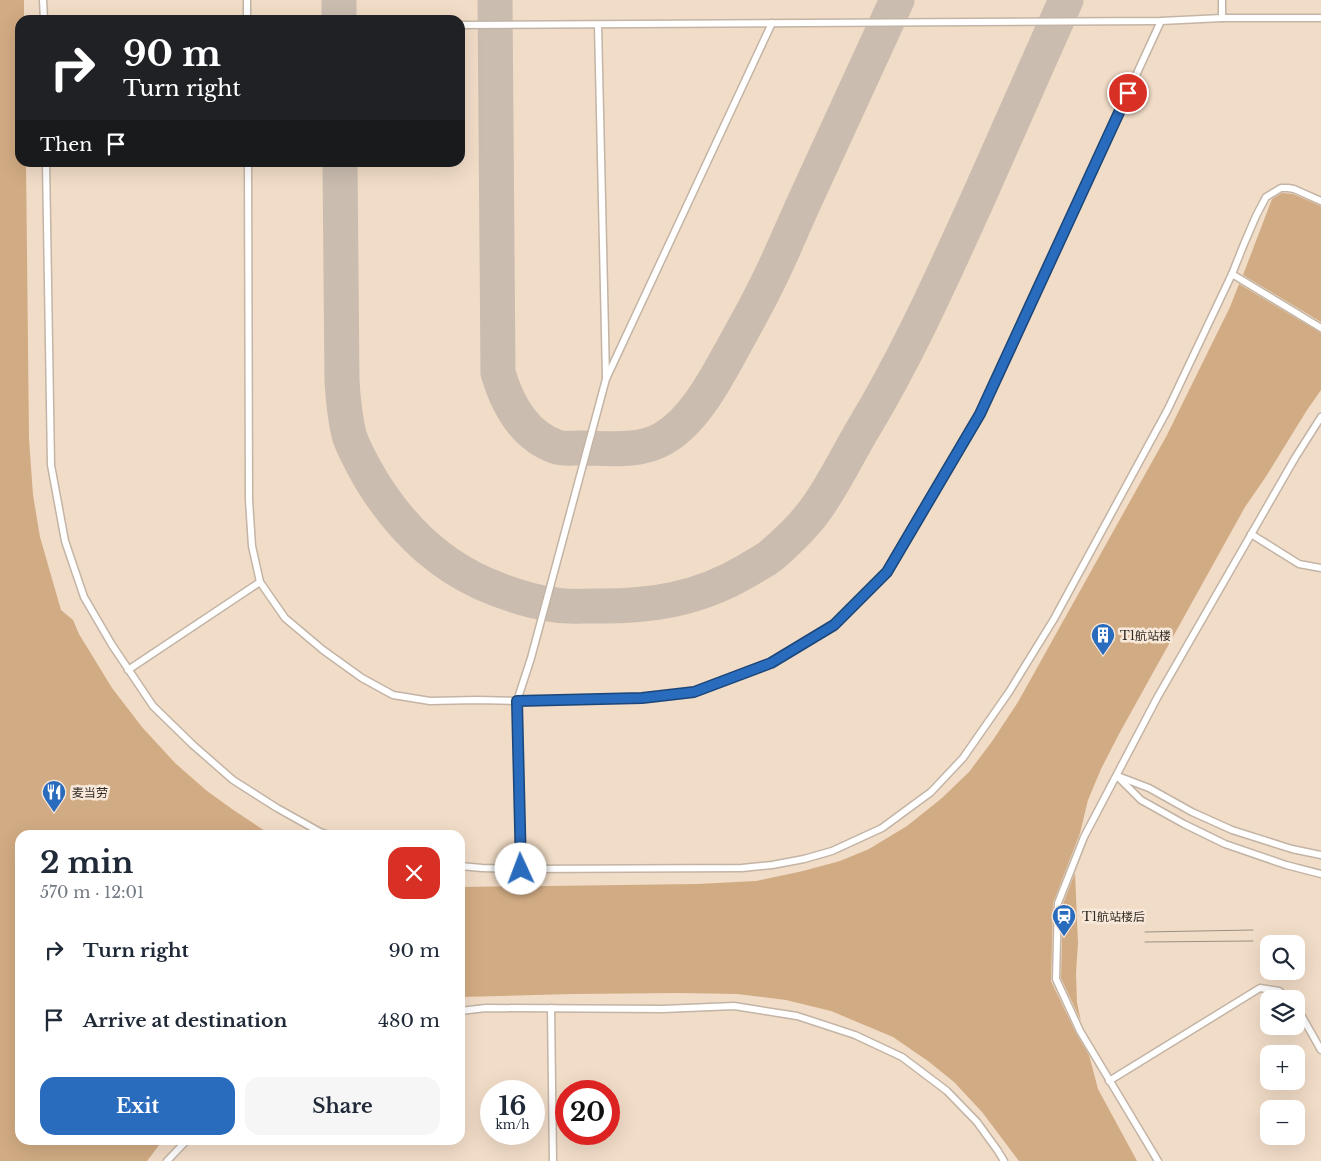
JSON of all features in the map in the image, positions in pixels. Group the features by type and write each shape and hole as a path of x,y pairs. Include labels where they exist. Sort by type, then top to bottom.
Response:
{"lane":[{"path":"43,0 44,15"},
{"path":"247,0 248,15"},
{"path":"1222,0 1222,18"},
{"path":"465,25 1161,21 1222,18 1321,18"},
{"path":"248,167 249,500 252,546 260,582 285,618 323,650 362,678 394,695 430,701 517,701 642,698 694,692 771,663 834,625 887,572 980,414 1161,21"},
{"path":"521,869 517,701 531,658 606,379 772,23"},
{"path":"598,25 606,379"},
{"path":"46,167 50,465 65,540 84,597 128,670 153,706 233,780 316,830"},
{"path":"465,866 521,869 742,868 780,864 832,851 882,828 931,792 963,758 1010,692 1054,619 1168,409 1266,197 1281,188 1288,188 1321,201"},
{"path":"1232,274 1321,328"},
{"path":"1158,1161 1080,1031 1056,978 1058,903 1084,837 1157,698 1295,458 1321,418"},
{"path":"1251,534 1299,564 1321,568"},
{"path":"128,670 260,582"},
{"path":"1117,776 1148,788 1192,812 1232,830 1292,849 1321,855"},
{"path":"1117,776 1140,800 1225,844 1286,865 1321,874"},
{"path":"1110,1081 1260,988 1273,990"},
{"path":"465,1010 486,1008 663,1009 734,1006 797,1016 855,1036 902,1057 947,1091 1001,1150 1004,1161"},
{"path":"551,1008 553,1161"},
{"path":"1305,1022 1321,1050"},
{"path":"167,1161 182,1145"}],"shaded area":[{"path":"0,0 1321,0 1321,1161 0,1161"}],"building":[{"path":"0,0 24,0 24,15 15,15 15,167 26,167 29,439 33,495 40,537 61,610 73,620 79,634 112,688 142,727 175,763 207,791 264,830 15,830 15,1145 159,1145 147,1161 0,1161"},
{"path":"1282,193 1293,194 1321,206 1321,322 1243,275 1272,199"},
{"name":"T1航站楼","path":"1239,284 1321,333 1321,390 1245,507 1119,734 1088,800 1080,833 1053,903 1051,981 1076,1033 1089,1055 1098,1089 1137,1161 1019,1161 982,1112 954,1082 928,1061 893,1037 831,1011 786,1000 737,994 679,993 465,997 465,887 698,884 756,881 840,861 869,849 907,826 942,798 969,772 1018,702 1167,435 1230,307"},
{"path":"1075,873 1078,943 1077,1003 1081,1021 1061,978 1063,904"}],"taxiway":[{"path":"339,0 339,15"},
{"path":"495,0 498,373 506,396 518,417 526,427 545,442 562,448 611,449 644,446 664,438 684,422 709,390 749,319 773,271 897,0"},
{"path":"340,167 342,381 345,415 349,435 356,452 370,478 392,510 418,539 448,564 482,583 518,597 560,606 633,605 673,600 711,588 767,559 803,525 824,497 894,374 923,318 1066,0"}],"tram line":[{"path":"1145,932 1253,930"},
{"path":"1145,942 1253,941"}],"place":[{"name":"T1航站楼","path":"1103,656"},
{"name":"麦当劳","path":"54,813"},
{"name":"T1航站楼后","path":"1064,937"}],"route":[{"path":"521,869 517,701 642,698 694,692 771,663 834,625 887,572 980,414 1128,93"}]}
